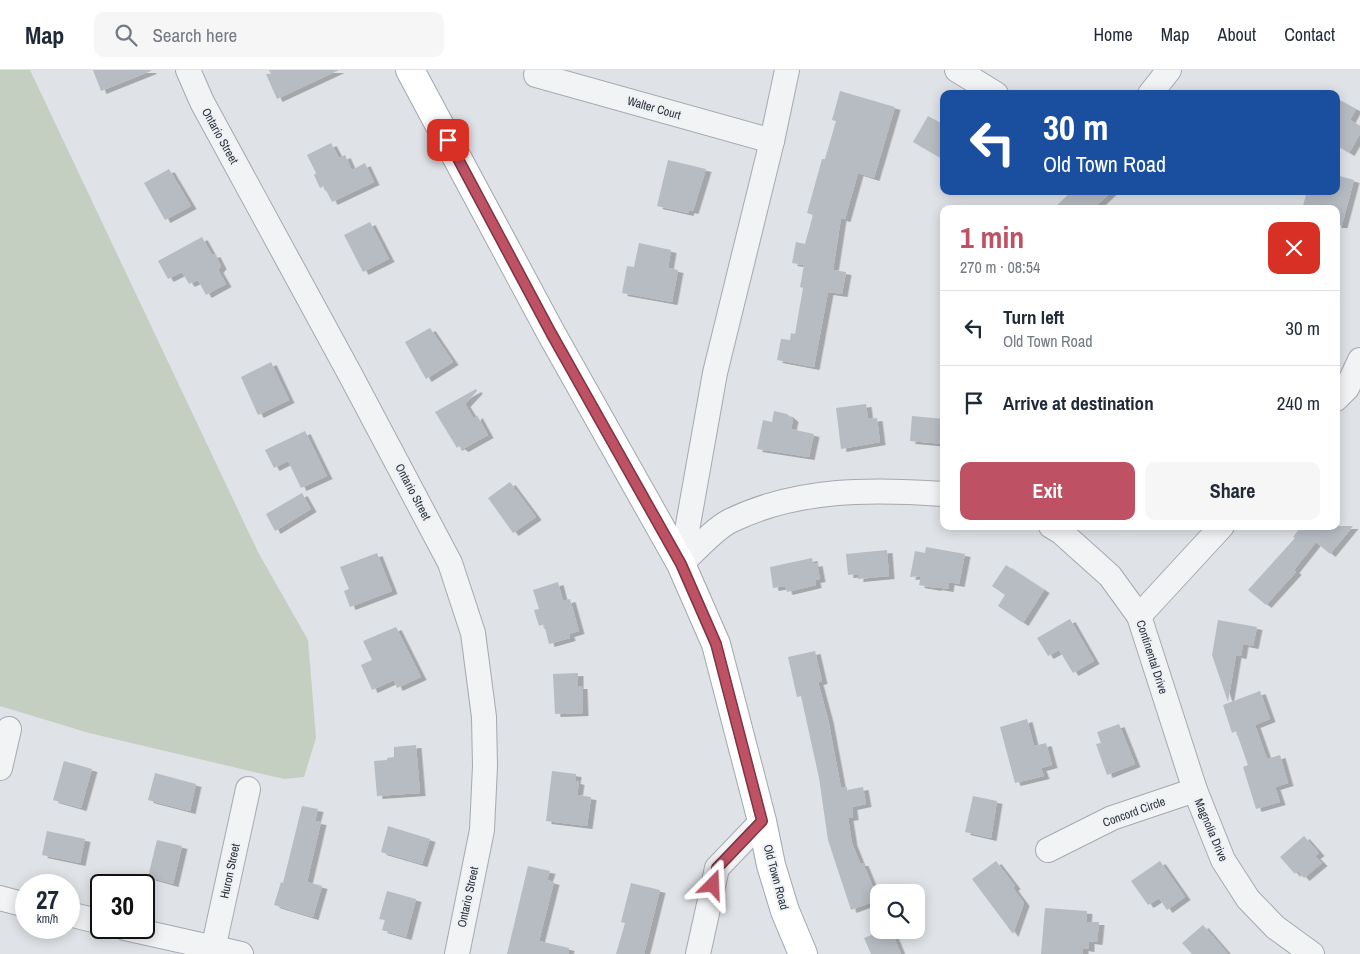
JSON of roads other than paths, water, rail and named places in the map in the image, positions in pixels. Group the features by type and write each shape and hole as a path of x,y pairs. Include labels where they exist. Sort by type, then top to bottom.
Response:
{"main road":[{"name":"Old Town Road","path":"410,70 551,333 681,564 716,644 762,821 771,864 785,912 803,954"}],"street":[{"name":"Ontario Street","path":"188,70 202,102 450,562 474,633 484,717 482,830 456,954"},
{"path":"681,564 715,373 772,141 787,70"},
{"path":"957,70 990,90"},
{"path":"1153,90 1169,70"},
{"name":"Walter Court","path":"536,75 772,141"},
{"path":"1340,395 1347,388 1360,360"},
{"path":"681,564 728,522 778,503 819,494 884,490 940,494"},
{"name":"Continental Drive","path":"1056,530 1110,576 1139,616 1195,790"},
{"path":"1139,616 1218,530"},
{"path":"0,768 9,729"},
{"name":"Huron Street","path":"212,951 248,789"},
{"name":"Concord Circle","path":"1048,850 1112,818 1195,790"},
{"name":"Magnolia Drive","path":"1195,790 1223,860 1248,899 1275,927 1312,954"},
{"path":"698,954 717,868 762,821"},
{"path":"0,898 15,901"},
{"path":"155,936 212,951 241,954"}]}
